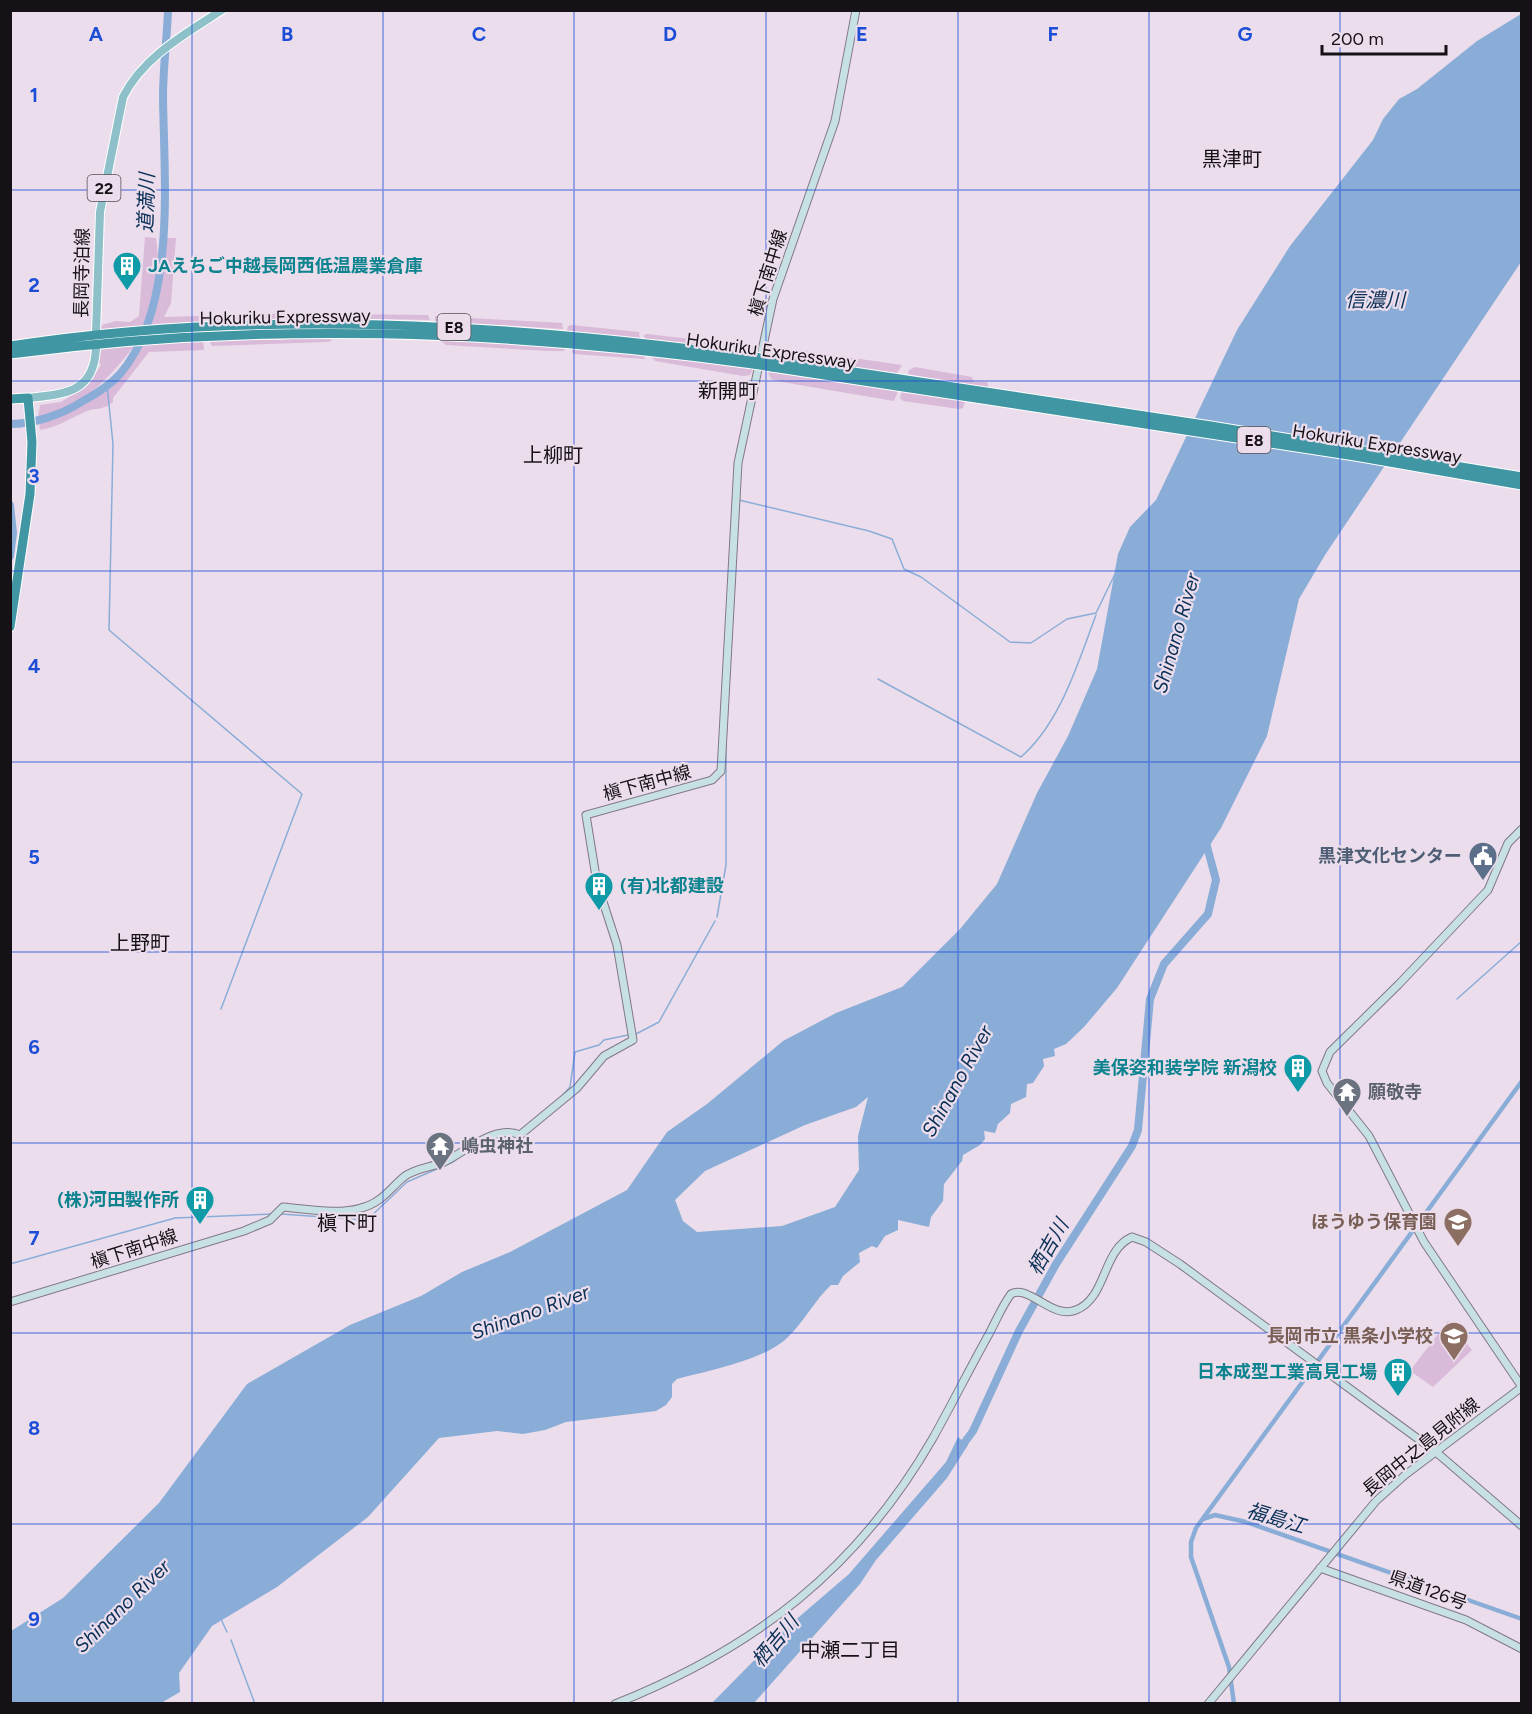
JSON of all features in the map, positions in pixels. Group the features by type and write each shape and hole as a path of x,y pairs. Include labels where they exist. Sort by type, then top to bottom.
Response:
{"highway":[{"name":"Hokuriku Expressway","path":"10,346 152,334 335,324 446,327 592,337 987,396 1521,484"},
{"name":"Hokuriku Expressway","path":"10,354 128,336"},
{"name":"Hokuriku Expressway","path":"987,396 1211,426 1521,477"},
{"path":"10,399 28,398 30,429 29,504 10,627"}],"main road":[{"name":"長岡寺泊線","path":"96,333 99,220 123,97 131,81 155,56 222,10"},
{"name":"槇下南中線","path":"10,1302 244,1231 270,1220 283,1207 347,1211 369,1205 387,1195 410,1173 445,1161 477,1141 511,1133 520,1135 578,1088 608,1053 626,1046 633,1040 618,945 597,883 586,815 712,780 721,771 733,528 741,445 773,299 837,114 856,10"},
{"path":"28,398 62,394 80,386 92,371 96,348"},
{"path":"1521,829 1508,843 1488,890 1399,984 1330,1052 1322,1071 1327,1083 1369,1136 1424,1242 1521,1387"},
{"path":"615,1704 680,1674 751,1636 798,1602 831,1572 871,1528 903,1486 937,1431 1008,1297 1018,1292 1053,1309 1073,1311 1089,1303 1117,1251 1132,1237 1146,1242 1180,1264 1436,1452 1521,1526"},
{"name":"長岡中之島見附線","path":"1208,1704 1328,1557 1382,1496 1521,1387"},
{"name":"県道126号","path":"1320,1568 1466,1620 1521,1649"}],"shaded area":[{"path":"145,237 156,238 158,261 156,286 145,320 140,330 98,333 102,325 116,321 130,322 139,316"},
{"path":"163,238 176,238 171,303 164,317 199,316 200,322 149,326 158,294"},
{"path":"307,312 329,313 331,317 205,322 204,318"},
{"path":"334,314 428,315 430,320 335,318"},
{"path":"435,316 562,323 563,329 435,321"},
{"path":"568,326 639,332 640,340 567,331"},
{"path":"644,335 752,346 757,348 756,355 645,340"},
{"path":"332,336 331,341 327,342 212,346 209,340 278,340"},
{"path":"203,339 204,350 149,352 113,398 113,402 40,430 39,420 70,410 112,383 134,358 142,344"},
{"path":"439,339 567,347 564,351 548,351 446,345"},
{"path":"135,345 104,380 81,399 54,413 38,417 40,405 61,402 87,386 101,365 98,361 99,350"},
{"path":"571,348 644,355 645,359 573,354"},
{"path":"779,349 902,365 897,373 773,357"},
{"path":"650,355 753,369 750,375 743,376 655,361"},
{"path":"915,367 972,377 974,382 987,382 989,389 908,374 909,370"},
{"path":"768,372 898,391 894,401 782,382 771,379"},
{"path":"902,391 965,401 963,408 959,409 903,401 900,398"},
{"path":"1448,1321 1472,1350 1433,1387 1413,1373 1412,1368"}],"water":[{"name":"信濃川","path":"1521,14 1521,262 1325,555 1299,599 1267,736 1221,828 1117,988 1084,1027 1066,1044 1054,1049 1055,1056 1043,1059 1044,1066 1033,1083 1027,1084 1026,1097 1011,1104 1010,1113 998,1124 995,1133 984,1131 985,1139 980,1145 963,1155 962,1161 944,1184 943,1201 931,1217 929,1227 898,1220 898,1230 885,1236 877,1248 872,1246 859,1253 860,1262 843,1276 838,1285 831,1285 825,1291 786,1339 750,1359 677,1379 672,1384 672,1397 666,1405 656,1411 566,1422 545,1430 523,1434 497,1431 439,1438 368,1517 277,1587 212,1626 179,1673 180,1692 161,1703 11,1704 11,1631 63,1598 159,1503 247,1384 350,1325 421,1296 462,1272 510,1252 627,1190 667,1132 707,1104 783,1041 836,1013 902,987 960,929 997,884 1037,793 1068,736 1097,669 1118,554 1130,527 1156,500 1237,330 1290,246 1373,140 1383,119 1399,99 1417,89 1477,41","holes":["868,1097 858,1136 859,1170 835,1207 782,1226 697,1232 683,1221 675,1200 705,1171 805,1125 856,1107"]},
{"path":"958,1437 968,1445 947,1478 876,1560 860,1584 754,1703 712,1703 785,1629 849,1574 946,1462"}],"waterway":[{"name":"道満川","path":"10,424 39,420 58,414 107,386 120,374 138,346 151,314 159,279 163,242 165,203 163,86 168,10"},
{"path":"107,385 113,444 109,630 302,794 221,1009"},
{"path":"739,500 869,531 892,539 904,569 921,577 1010,642 1031,643 1067,619 1096,613 1115,574"},
{"path":"10,505 13,533 10,556"},
{"path":"717,917 726,865 726,741 736,553"},
{"path":"878,679 1021,757 1035,743 1058,709 1096,615"},
{"name":"栖吉川","path":"959,1450 973,1431 1019,1331 1056,1264 1132,1146 1138,1130 1150,999 1164,964 1208,914 1216,880 1205,839"},
{"path":"636,1034 659,1022 715,921"},
{"path":"1457,999 1522,941"},
{"path":"559,1099 570,1087 575,1052 599,1045 604,1040 628,1035"},
{"path":"1234,1704 1229,1667 1191,1557 1191,1542 1196,1528 1522,1081"},
{"path":"531,1122 546,1110"},
{"path":"483,1143 514,1136"},
{"path":"281,1214 367,1220 407,1182 453,1162 469,1151"},
{"path":"10,1264 175,1218 273,1214"},
{"name":"福島江","path":"1203,1519 1215,1515 1246,1522 1522,1619"},
{"path":"221,1619 227,1632"},
{"path":"231,1640 255,1704"}],"place":[{"name":"JAえちご中越長岡西低温農業倉庫","path":"127,292"},
{"name":"黒津文化センター","path":"1483,882"},
{"name":"(有)北都建設","path":"599,912"},
{"name":"美保姿和装学院 新潟校","path":"1298,1094"},
{"name":"願敬寺","path":"1347,1118"},
{"name":"嶋虫神社","path":"440,1172"},
{"name":"(株)河田製作所","path":"200,1226"},
{"name":"ほうゆう保育園","path":"1458,1248"},
{"name":"長岡市立 黒条小学校","path":"1454,1362"},
{"name":"日本成型工業高見工場","path":"1398,1398"}],"district":[{"name":"黒津町","path":"1232,159"},
{"name":"新開町","path":"728,391"},
{"name":"上柳町","path":"553,455"},
{"name":"上野町","path":"140,943"},
{"name":"槇下町","path":"347,1223"},
{"name":"中瀬二丁目","path":"850,1650"}],"water label":[{"name":"Shinano River","path":"1176,633"},
{"name":"Shinano River","path":"957,1081"},
{"name":"Shinano River","path":"530,1312"},
{"name":"Shinano River","path":"122,1606"}]}
